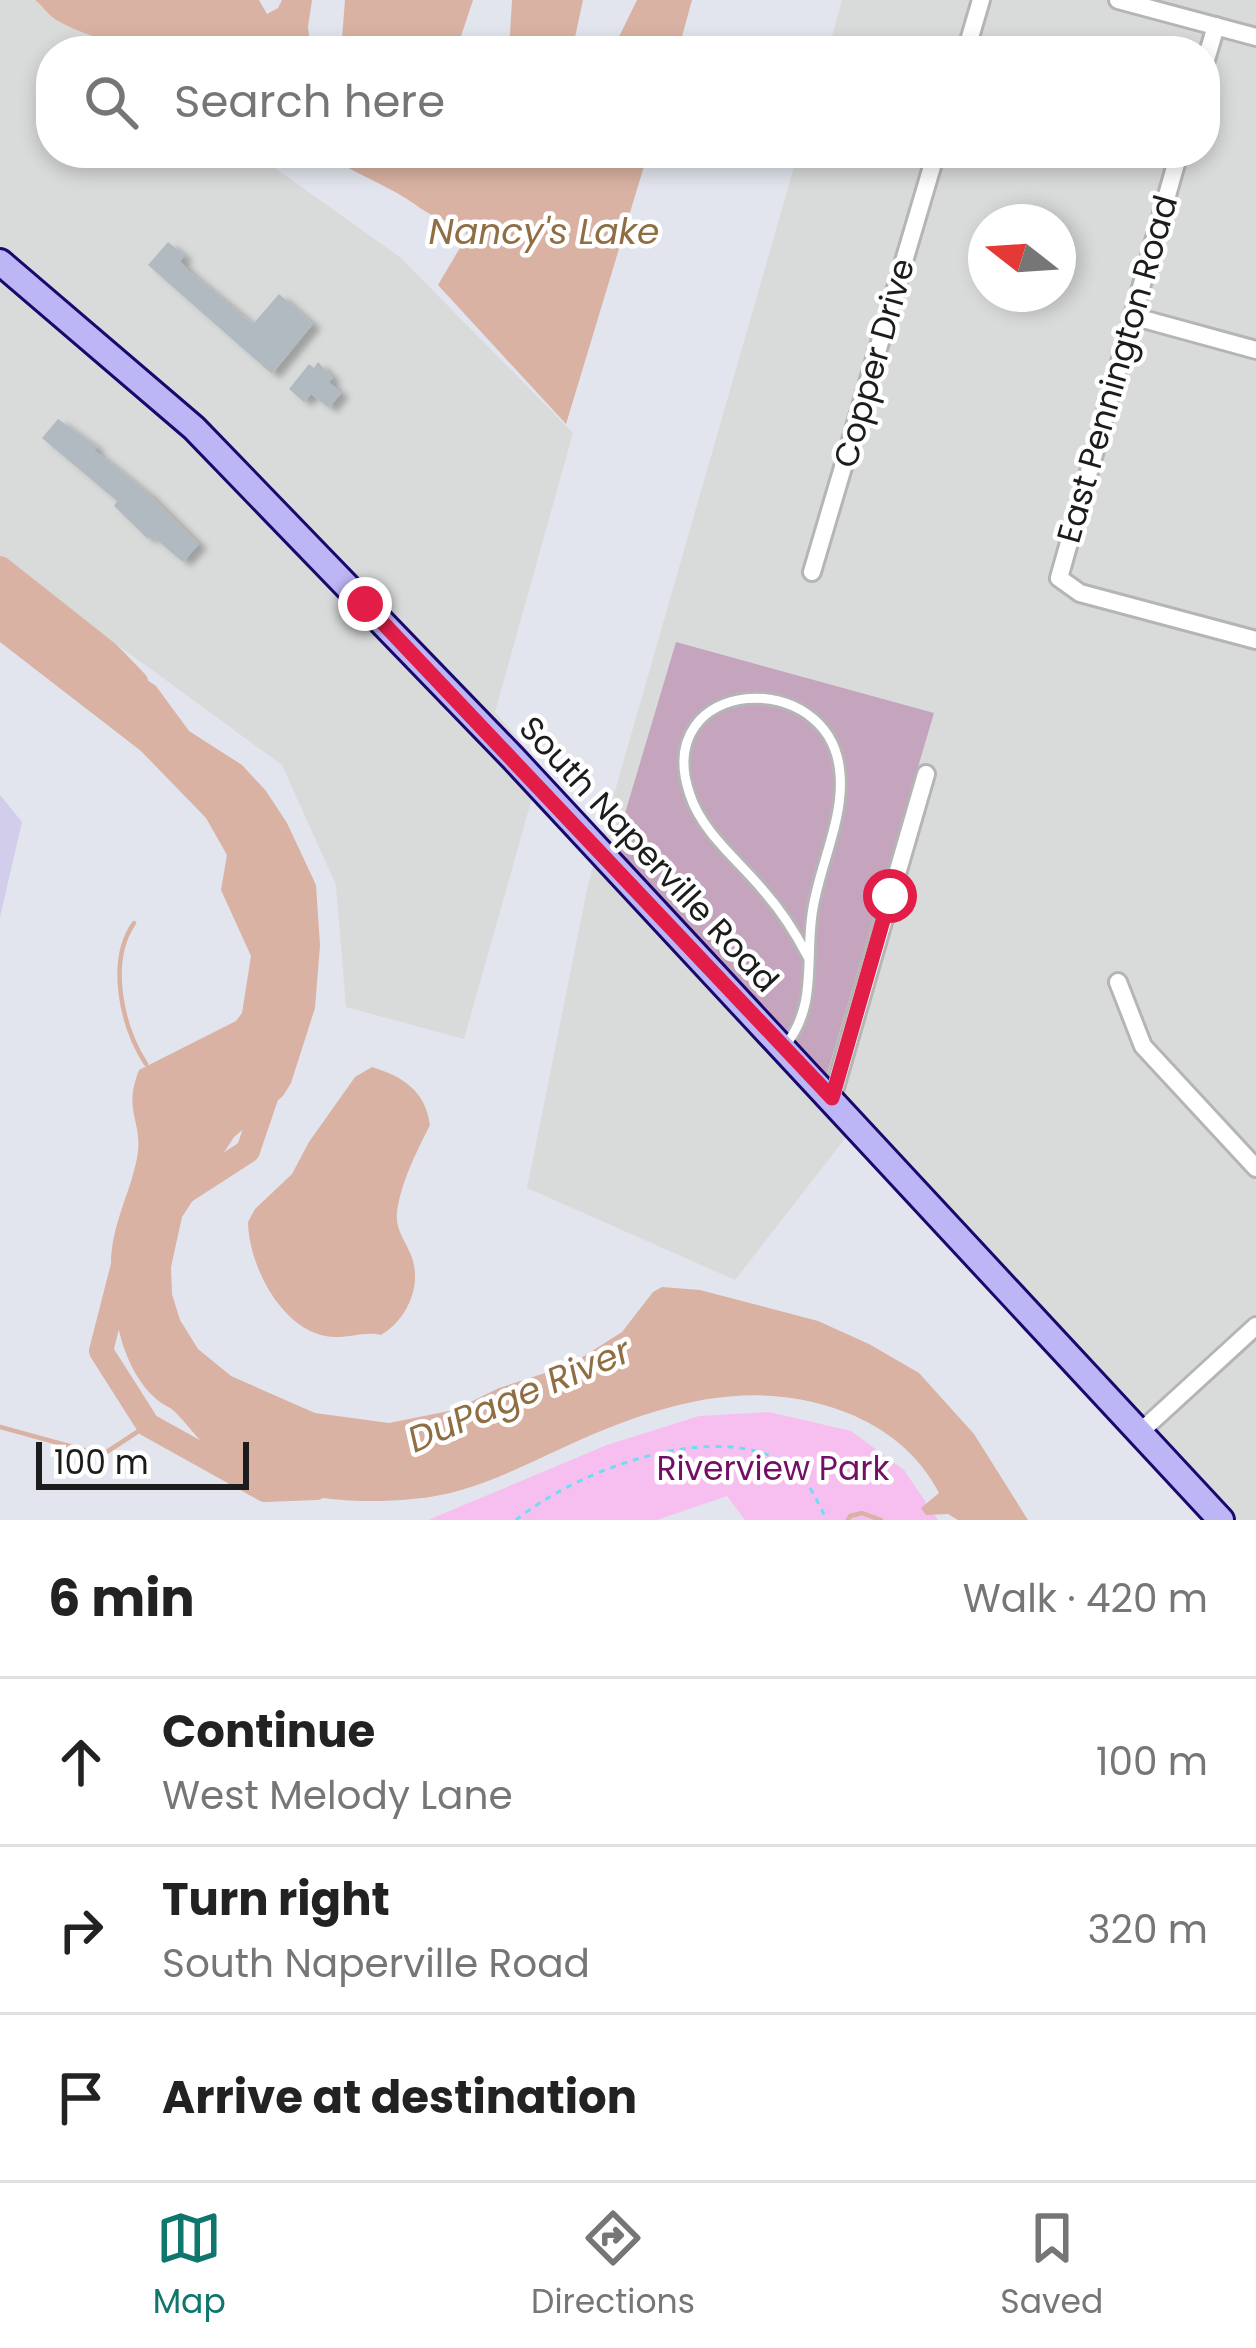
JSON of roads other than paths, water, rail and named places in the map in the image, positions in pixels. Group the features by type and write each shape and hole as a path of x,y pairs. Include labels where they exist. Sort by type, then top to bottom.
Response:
{"main road":[{"name":"South Naperville Road","path":"0,262 194,428 513,758 1221,1520"}],"street":[{"path":"970,36 981,0"},
{"path":"1118,0 1256,38"},
{"path":"1213,36 1216,26"},
{"name":"Copper Drive","path":"812,572 931,168"},
{"name":"East Pennington Road","path":"1175,168 1060,569 1063,585 1080,593 1256,640"},
{"path":"1132,316 1256,350"},
{"path":"832,1098 926,774"},
{"path":"1118,982 1143,1046 1256,1168"},
{"path":"1138,1434 1256,1326"}],"lane":[{"path":"784,1047 806,1009 816,889 840,792 838,761 823,729 801,712 770,699 742,697 708,712 698,724 686,753 687,786 697,812 777,906 808,957"}],"water":[{"path":"35,0 259,0 267,14 282,0 312,0 309,36 95,36 55,19"},
{"path":"345,0 473,0 461,36 342,36"},
{"path":"512,0 583,0 575,36 510,36"},
{"path":"637,0 692,0 682,36 619,36"},
{"name":"Nancy's Lake","path":"350,168 643,168 566,424 438,285 467,236 464,223 436,217"},
{"path":"0,581 156,686 189,731 242,765 287,823 316,885 320,945 315,1008 291,1083 283,1096 234,1137 182,1217 171,1267 172,1294 180,1320 198,1349 231,1376 315,1413 389,1423 454,1410 499,1388 570,1365 622,1332 653,1292 662,1287 700,1290 818,1321 919,1373 974,1434 1028,1520 926,1515 921,1508 939,1493 900,1444 845,1412 771,1396 735,1396 664,1409 487,1481 412,1499 358,1501 303,1494 252,1477 207,1447 155,1398 134,1370 116,1317 111,1264 114,1236 137,1158 132,1097 139,1070 236,1021 242,1013 251,956 221,890 227,855 206,818 141,751 0,642"},
{"path":"372,1067 393,1075 418,1094 430,1125 406,1178 397,1212 414,1266 414,1290 405,1311 381,1335 333,1337 299,1324 272,1296 255,1259 248,1222 255,1209 292,1174 355,1077"}],"waterway":[{"name":"DuPage River","path":"0,568 109,654 136,682"},
{"path":"134,923 121,956 121,994 130,1032 146,1064"},
{"name":"DuPage River","path":"183,1193 248,1151 270,1086"},
{"name":"DuPage River","path":"123,1265 101,1351 148,1425 265,1490 316,1488"},
{"path":"0,1427 102,1455 148,1425"},
{"path":"848,1520 862,1513 881,1520"}],"park label":[{"name":"Riverview Park","path":"773,1468"}]}
